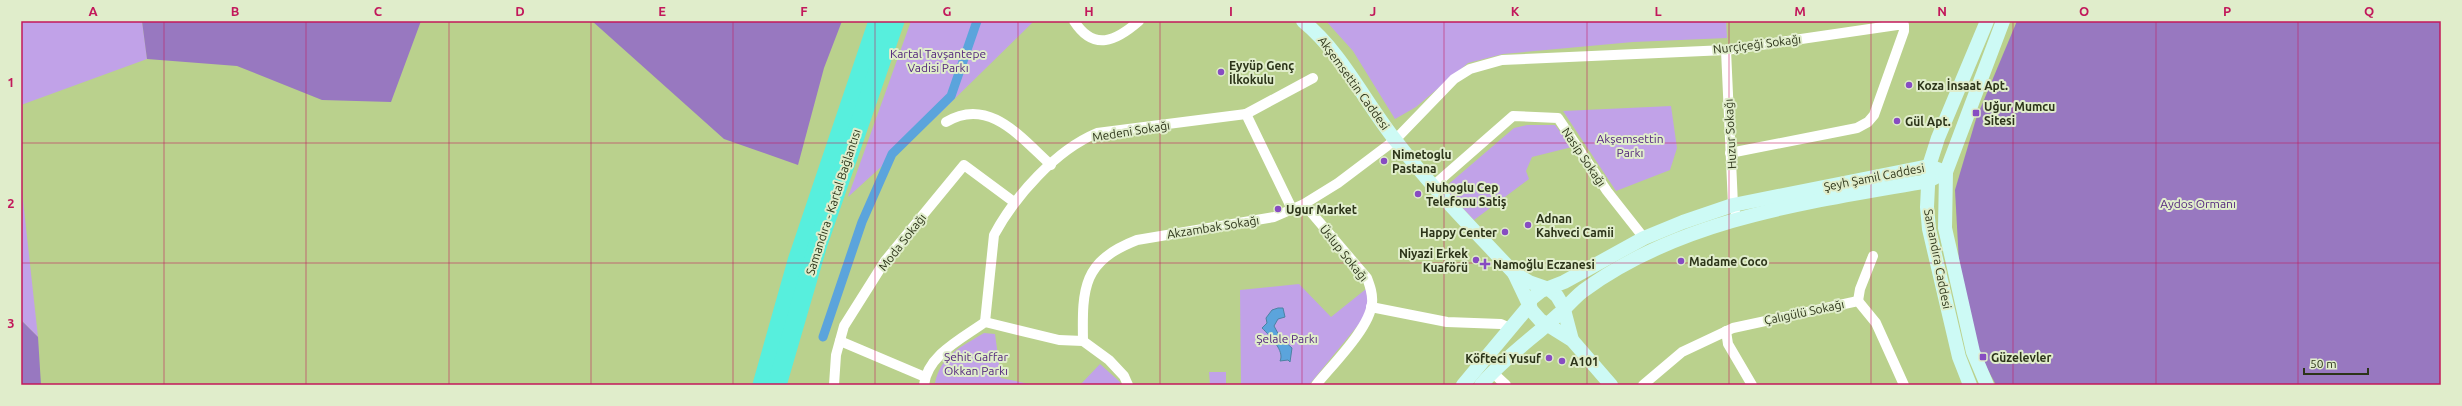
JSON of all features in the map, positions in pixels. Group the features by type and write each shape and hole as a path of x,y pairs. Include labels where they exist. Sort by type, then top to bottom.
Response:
{"highway":[{"name":"Samandıra - Kartal Bağlantısı","path":"762,385 797,262 878,21"},
{"name":"Samandıra - Kartal Bağlantısı","path":"777,385 818,244 895,21"}],"street":[{"path":"1074,21 1089,38 1099,41 1113,39 1139,21"},
{"name":"Akşemsettin Caddesi","path":"1303,21 1328,44 1395,140 1433,186 1514,273 1529,282 1549,289 1560,300 1572,340"},
{"name":"Samandıra Caddesi","path":"1970,385 1959,357 1929,229 1927,207 1928,181 1929,166 1938,138 1987,21"},
{"name":"Samandıra Caddesi","path":"1987,385 1973,352 1944,228 1946,172 2003,21"},
{"name":"Nurçiçeği Sokağı","path":"1395,140 1454,79 1470,69 1502,60 1726,50 1906,23 1874,115 1868,122 1857,128 1730,153"},
{"name":"Huzur Sokağı","path":"1726,50 1730,153 1735,211"},
{"path":"1292,209 1246,114 1313,78"},
{"path":"946,122 967,112 980,112 1003,123 1051,165"},
{"name":"Medeni Sokağı","path":"985,322 994,235 1014,202 1075,143 1097,133 1246,114"},
{"name":"Nasip Sokağı","path":"1433,186 1513,116 1558,118 1607,191 1644,238"},
{"name":"Akzambak Sokağı","path":"1083,341 1086,284 1099,261 1116,248 1137,240 1274,217 1304,204 1340,181 1395,140"},
{"name":"Moda Sokağı","path":"834,385 836,355 844,326 885,261 964,165 1014,202"},
{"name":"Şeyh Şamil Caddesi","path":"1463,385 1529,306 1535,296 1644,238 1735,211 1929,166 1946,172"},
{"name":"Şeyh Şamil Caddesi","path":"1481,385 1492,372 1546,323 1600,280 1641,257 1735,211 1896,187 1928,181 1946,172"},
{"path":"1896,187 1912,191 1920,197 1927,207"},
{"name":"Üslup Sokağı","path":"1304,204 1367,278 1371,290 1371,307 1363,326 1316,385"},
{"path":"1858,301 1860,289 1873,256"},
{"name":"Akşemsettin Caddesi","path":"1514,273 1529,306 1536,316 1572,340 1608,384"},
{"name":"Çalıgülü Sokağı","path":"1643,385 1682,352 1726,331 1786,315 1858,301 1876,323 1904,385"},
{"path":"1371,307 1447,322 1501,324 1510,328"},
{"path":"840,341 925,381 940,354 985,322 1059,340 1083,341 1109,360 1124,376 1128,385"},
{"path":"1726,331 1728,344 1752,385"},
{"path":"1492,372 1506,385"}],"green space":[{"path":"21,21 142,21 147,59 21,105"},
{"path":"142,21 421,21 391,102 322,100 237,66 147,59"},
{"path":"592,21 842,21 824,68 798,165 724,139"},
{"name":"Kartal Tavşantepe Vadisi Parkı","path":"911,21 1034,21 938,115 848,197"},
{"path":"1326,21 1726,21 1727,38 1633,42 1503,54 1468,63 1416,107 1395,119 1353,51"},
{"name":"Aydos Ormanı","path":"2017,21 2441,21 2441,385 1996,385 1975,346 1959,263 1955,190 1976,119"},
{"name":"Akşemsettin Parkı","path":"1671,106 1677,148 1670,170 1616,191 1563,111"},
{"name":"Akşemsettin Parkı","path":"1527,125 1555,125 1572,147 1532,157 1526,171 1529,179 1474,220 1444,188 1514,128"},
{"path":"21,182 38,337 21,320"},
{"name":"Şelale Parkı","path":"1299,284 1331,317 1366,289 1368,303 1363,319 1309,385 1241,385 1240,290"},
{"path":"21,320 38,337 41,385 21,385"},
{"name":"Şehit Gaffar Okkan Parkı","path":"984,333 995,334 1001,378 1034,385 935,383 942,365 947,359 960,348"},
{"path":"1100,364 1120,382 1121,385 1080,385"},
{"path":"1209,372 1226,372 1226,385 1210,385"}],"water":[{"path":"1283,308 1285,317 1278,319 1274,326 1280,337 1292,348 1290,362 1288,360 1280,361 1281,357 1279,348 1273,339 1262,328 1267,323 1266,318 1272,310"}],"waterway":[{"path":"823,337 862,222 892,154 951,96 977,21"}],"place":[{"name":"Eyyüp Genç İlkokulu","path":"1221,72"},
{"name":"Koza İnsaat Apt.","path":"1909,85"},
{"name":"Uğur Mumcu Sitesi","path":"1976,113"},
{"name":"Gül Apt.","path":"1897,121"},
{"name":"Nimetoglu Pastana","path":"1384,161"},
{"name":"Nuhoglu Cep Telefonu Satiş","path":"1418,194"},
{"name":"Ugur Market","path":"1278,209"},
{"name":"Adnan Kahveci Camii","path":"1528,225"},
{"name":"Happy Center","path":"1505,232"},
{"name":"Niyazi Erkek Kuaförü","path":"1476,260"},
{"name":"Madame Coco","path":"1681,261"},
{"name":"Namoğlu Eczanesi","path":"1485,264"},
{"name":"Güzelevler","path":"1983,357"},
{"name":"Köfteci Yusuf","path":"1549,358"},
{"name":"A101","path":"1562,361"}]}
